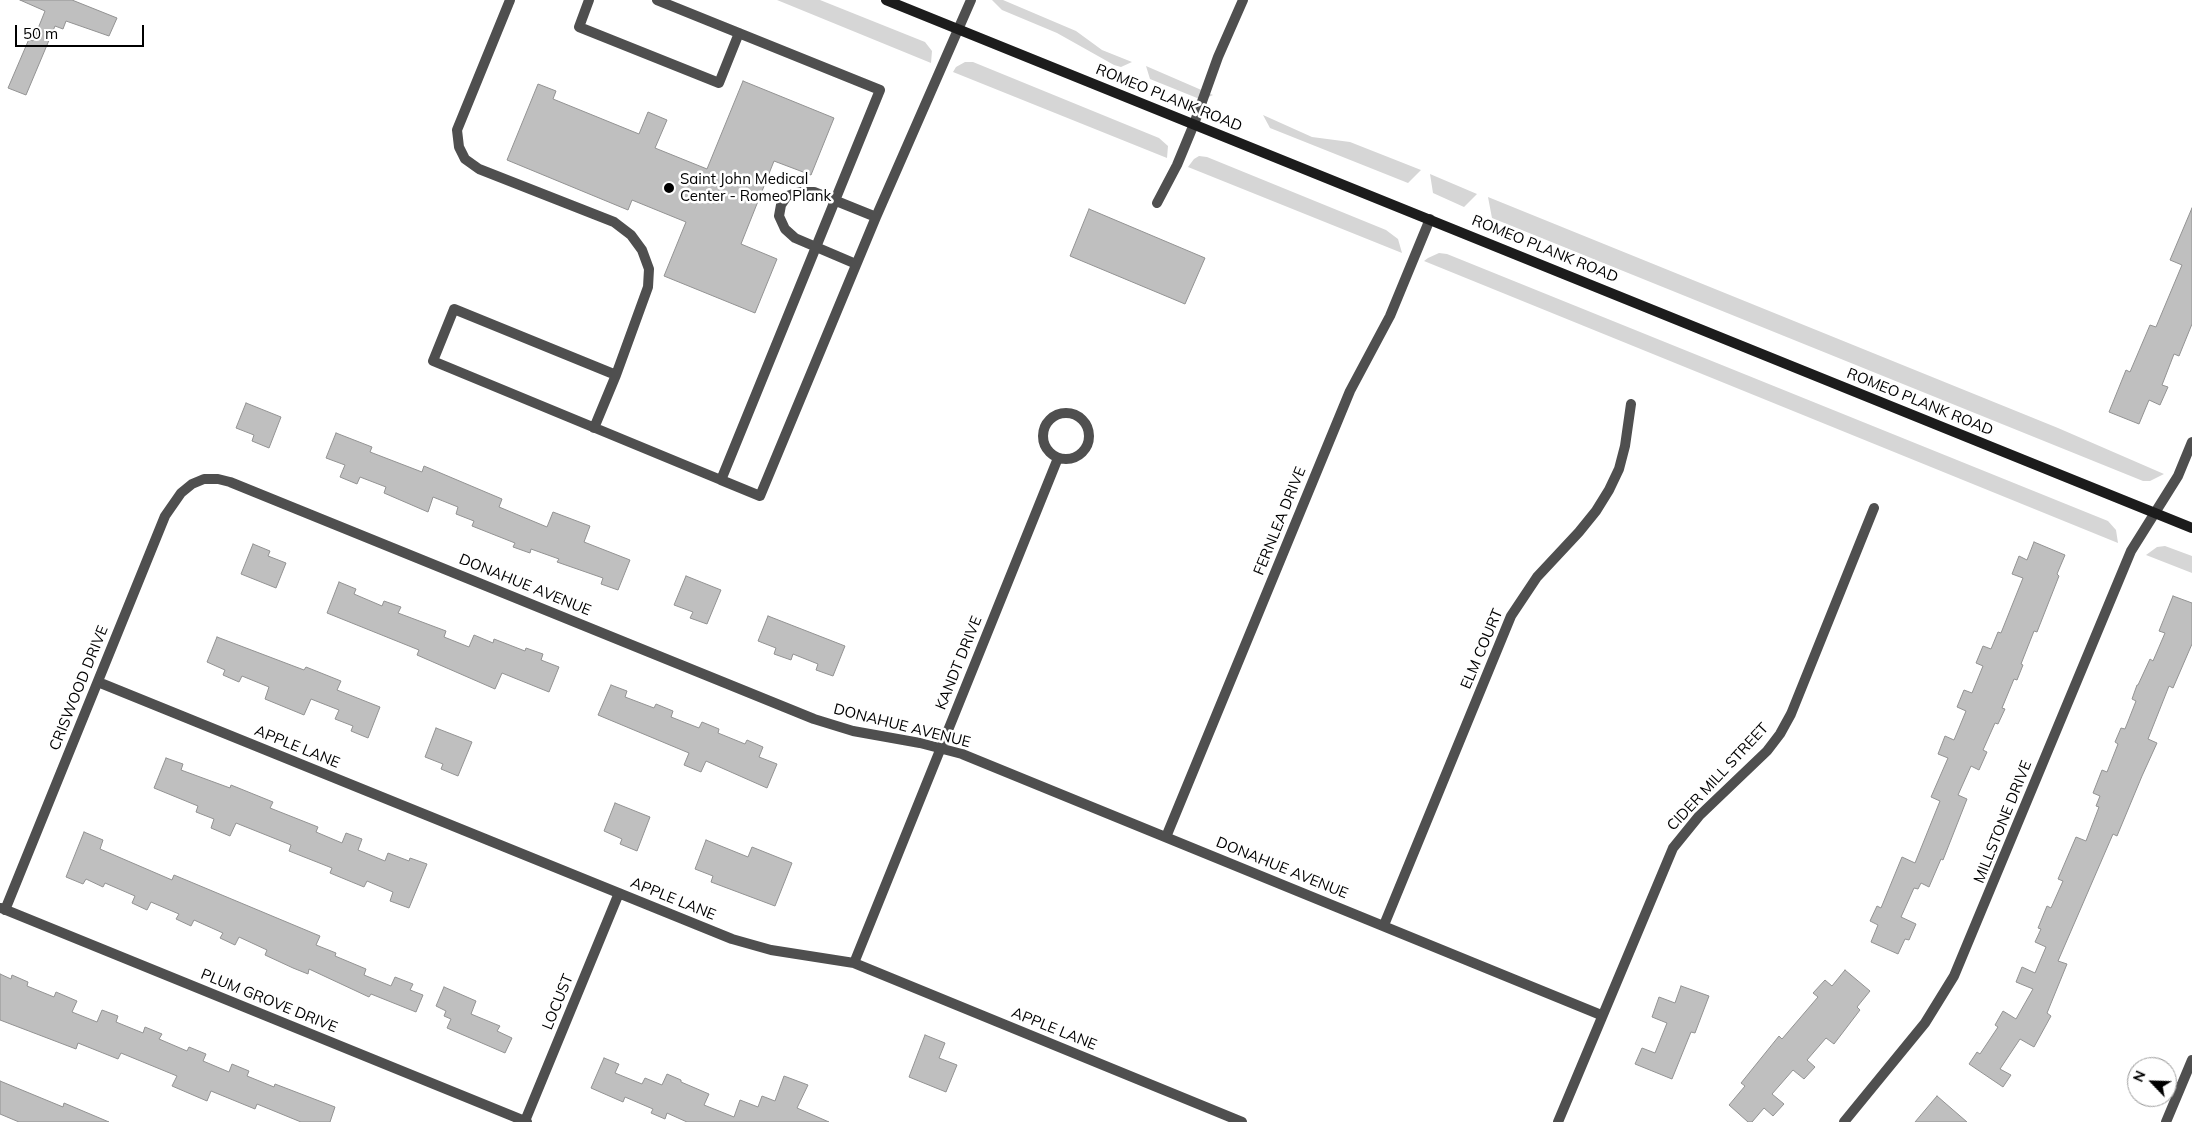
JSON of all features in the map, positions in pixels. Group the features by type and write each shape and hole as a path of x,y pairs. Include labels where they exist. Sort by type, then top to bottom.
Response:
{"main road":[{"name":"ROMEO PLANK ROAD","path":"886,0 2192,528"}],"street":[{"path":"510,0 458,130 459,146 465,159 479,169 614,222 631,235 642,250 649,268 648,287 616,375 594,428"},
{"path":"589,0 578,27 719,83 739,33"},
{"path":"657,0 880,90 721,480"},
{"path":"616,375 454,309 433,361 760,496 856,264 971,0"},
{"path":"1157,203 1177,165 1218,57 1243,0"},
{"path":"856,264 795,238 785,229 779,216 781,205 787,196 800,192 814,192 876,217"},
{"name":"FERNLEA DRIVE","path":"1166,838 1350,391 1386,323 1430,219"},
{"name":"ELM COURT","path":"1384,925 1511,616 1537,577 1579,532 1596,511 1609,490 1619,469 1626,446 1631,404"},
{"path":"1063,414 1078,416 1087,428 1089,435 1085,449 1073,458 1058,458 1052,454 1043,442 1045,426 1055,416 1063,414"},
{"name":"MILLSTONE DRIVE","path":"1844,1122 1925,1023 1954,976 2131,551 2178,476 2192,442"},
{"name":"KANDT DRIVE","path":"854,963 1058,458"},
{"name":"DONAHUE AVENUE","path":"192,484 204,480 218,479 230,482 828,724 962,754 1601,1015"},
{"name":"CRISWOOD DRIVE","path":"3,909 165,516 181,493 192,484"},
{"name":"CIDER MILL STREET","path":"1558,1122 1601,1015 1673,848 1699,816 1766,751 1780,734 1791,714 1874,508"},
{"name":"APPLE LANE","path":"98,682 619,894 752,946 854,963 1242,1122"},
{"name":"LOCUST","path":"526,1122 619,894"},
{"name":"PLUM GROVE DRIVE","path":"3,909 526,1122"},
{"path":"2166,1122 2192,1060"}],"shaded area":[{"path":"777,0 820,0 925,42 932,51 931,63"},
{"path":"992,0 1003,0 1076,31 1102,50 1132,62 1121,67 1114,65 1057,33 1002,10"},
{"path":"965,62 973,62 1159,138 1168,146 1167,158 953,72 956,67"},
{"path":"1146,66 1213,95 1202,100 1150,79"},
{"path":"1263,115 1312,137 1350,142 1421,170 1408,183 1270,128"},
{"path":"1199,156 1207,157 1386,230 1398,239 1402,253 1188,167"},
{"path":"1430,174 1477,194 1464,207 1433,193"},
{"path":"1488,197 2058,428 2164,474 2150,481 2143,481 1492,218"},
{"path":"1439,253 1447,254 2108,521 2116,530 2118,543 1424,261"},
{"path":"2165,546 2192,556 2192,573 2146,555 2157,547"}],"building":[{"path":"20,0 72,0 117,18 109,36 66,21 63,29 55,26 26,95 8,88 29,39 33,41 45,11"},
{"name":"Saint John Medical Center - Romeo Plank","path":"743,81 834,118 811,175 774,161 741,244 777,259 755,313 664,276 686,222 632,200 628,210 507,160 538,84 556,91 553,99 639,134 648,112 667,120 655,148 707,169"},
{"path":"2192,208 2192,324 2179,356 2174,354 2162,385 2168,387 2160,405 2149,400 2139,424 2109,412 2126,370 2130,372 2150,325 2156,327 2182,265 2170,260"},
{"path":"1089,209 1205,258 1185,304 1070,256"},
{"path":"246,403 281,417 269,448 252,441 254,435 236,428"},
{"path":"336,433 372,447 370,452 422,472 424,466 502,499 499,507 547,527 553,512 590,526 584,542 630,560 618,590 601,584 603,578 557,562 559,559 531,549 530,553 513,547 515,543 472,526 474,521 456,514 458,507 433,497 428,512 384,493 386,487 360,477 357,484 340,477 345,465 326,458"},
{"path":"2034,542 2065,555 2057,574 2059,576 2037,632 2034,631 2017,680 2014,679 2002,708 2005,709 1998,724 1995,723 1983,750 1987,752 1979,770 1971,766 1958,795 1967,799 1943,860 1941,859 1929,887 1921,883 1918,889 1914,888 1901,917 1916,924 1909,940 1905,939 1898,954 1871,942 1878,925 1870,921 1877,906 1881,908 1902,857 1915,863 1940,801 1931,797 1948,758 1938,754 1945,736 1954,740 1966,711 1957,707 1964,690 1972,693 1983,666 1976,663 1983,646 1991,649 1998,632 2001,633 2023,578 2012,574 2019,556 2027,560"},
{"path":"253,544 270,551 268,556 286,563 276,588 241,574"},
{"path":"686,576 721,590 707,624 690,618 693,612 674,605"},
{"path":"339,582 356,589 354,594 382,606 384,601 401,607 398,613 446,631 444,637 469,647 474,635 493,643 494,639 525,651 526,648 543,654 541,660 559,667 549,692 502,673 495,689 417,655 419,650 327,613"},
{"path":"2173,596 2192,603 2192,644 2173,688 2169,686 2148,739 2157,743 2117,836 2113,834 2058,961 2067,964 2047,1013 2051,1016 2034,1047 2020,1039 2000,1069 2011,1075 2003,1087 1969,1064 1977,1052 1980,1054 1998,1027 1995,1025 2003,1011 2016,1019 2033,989 2016,982 2022,967 2035,973 2046,947 2035,942 2041,929 2038,928 2047,906 2051,908 2063,881 2058,879 2076,837 2086,841 2099,807 2096,806 2100,796 2093,793 2102,770 2107,772 2118,744 2115,742 2121,728 2125,729 2136,701 2132,699 2137,685 2150,659 2153,661 2165,633 2159,631"},
{"path":"768,616 845,646 833,676 816,670 818,664 793,654 791,660 774,654 776,648 758,641"},
{"path":"217,637 304,670 306,667 341,681 337,690 380,707 368,738 351,731 353,726 335,719 339,710 311,699 304,715 265,699 269,687 242,676 239,682 223,675 225,670 207,662"},
{"path":"611,685 627,691 625,697 654,708 656,704 673,711 671,717 699,728 702,722 719,729 718,733 745,744 747,740 763,747 759,757 777,764 767,788 706,761 701,772 684,765 689,753 598,715"},
{"path":"436,728 472,742 458,776 441,769 443,764 425,757"},
{"path":"166,758 183,764 181,770 230,788 231,785 273,802 270,808 318,827 316,832 342,843 346,833 362,839 358,850 385,861 388,853 409,861 410,858 427,864 409,908 390,901 393,892 367,881 364,887 330,873 332,868 289,851 291,845 236,823 230,836 211,828 214,819 196,812 198,806 154,788"},
{"path":"615,803 650,817 637,851 620,844 622,839 604,831"},
{"path":"84,832 103,840 100,849 172,880 174,875 320,936 316,945 336,953 335,956 366,969 364,975 391,986 395,977 413,984 410,990 423,995 416,1012 371,994 369,997 309,969 308,974 293,968 265,955 267,950 239,937 235,945 220,938 223,933 194,920 191,926 176,919 179,914 151,902 147,910 132,903 135,896 105,883 103,887 86,879 83,884 66,877"},
{"path":"706,840 748,857 752,847 792,863 775,906 711,882 713,876 695,869"},
{"path":"1845,970 1870,991 1857,1007 1860,1010 1834,1044 1826,1038 1807,1060 1815,1067 1804,1079 1793,1070 1772,1094 1784,1104 1773,1116 1764,1108 1752,1122 1748,1122 1729,1105 1745,1086 1741,1083 1779,1036 1782,1039 1818,997 1813,993 1825,980 1832,986"},
{"path":"0,974 11,979 12,975 28,982 27,986 54,997 56,992 77,1001 72,1012 97,1022 102,1010 118,1016 116,1022 143,1033 145,1027 162,1034 159,1039 187,1051 189,1047 206,1054 203,1061 229,1072 232,1064 249,1071 247,1076 274,1087 275,1084 335,1107 330,1122 301,1122 257,1104 255,1109 211,1091 207,1101 172,1086 177,1076 121,1053 118,1059 78,1043 76,1049 0,1020"},
{"path":"1681,986 1709,996 1695,1033 1691,1032 1672,1079 1635,1064 1642,1048 1655,1053 1667,1023 1652,1017 1659,997 1675,1003"},
{"path":"444,987 476,1001 471,1014 500,1026 497,1031 512,1038 505,1053 447,1028 451,1019 444,1016 446,1011 436,1006"},
{"path":"925,1035 945,1043 939,1058 957,1065 946,1092 909,1077"},
{"path":"604,1058 619,1064 615,1073 642,1084 645,1078 662,1085 667,1074 681,1080 681,1082 709,1094 704,1105 734,1117 740,1100 758,1107 762,1096 775,1101 784,1076 808,1085 797,1108 829,1122 687,1122 667,1113 665,1119 651,1113 653,1109 625,1097 623,1102 591,1088"},
{"path":"0,1081 63,1107 64,1103 109,1122 19,1122 0,1114"},
{"path":"1937,1096 1967,1122 1915,1122"}],"place":[{"name":"Saint John Medical Center - Romeo Plank","path":"669,188"}]}
